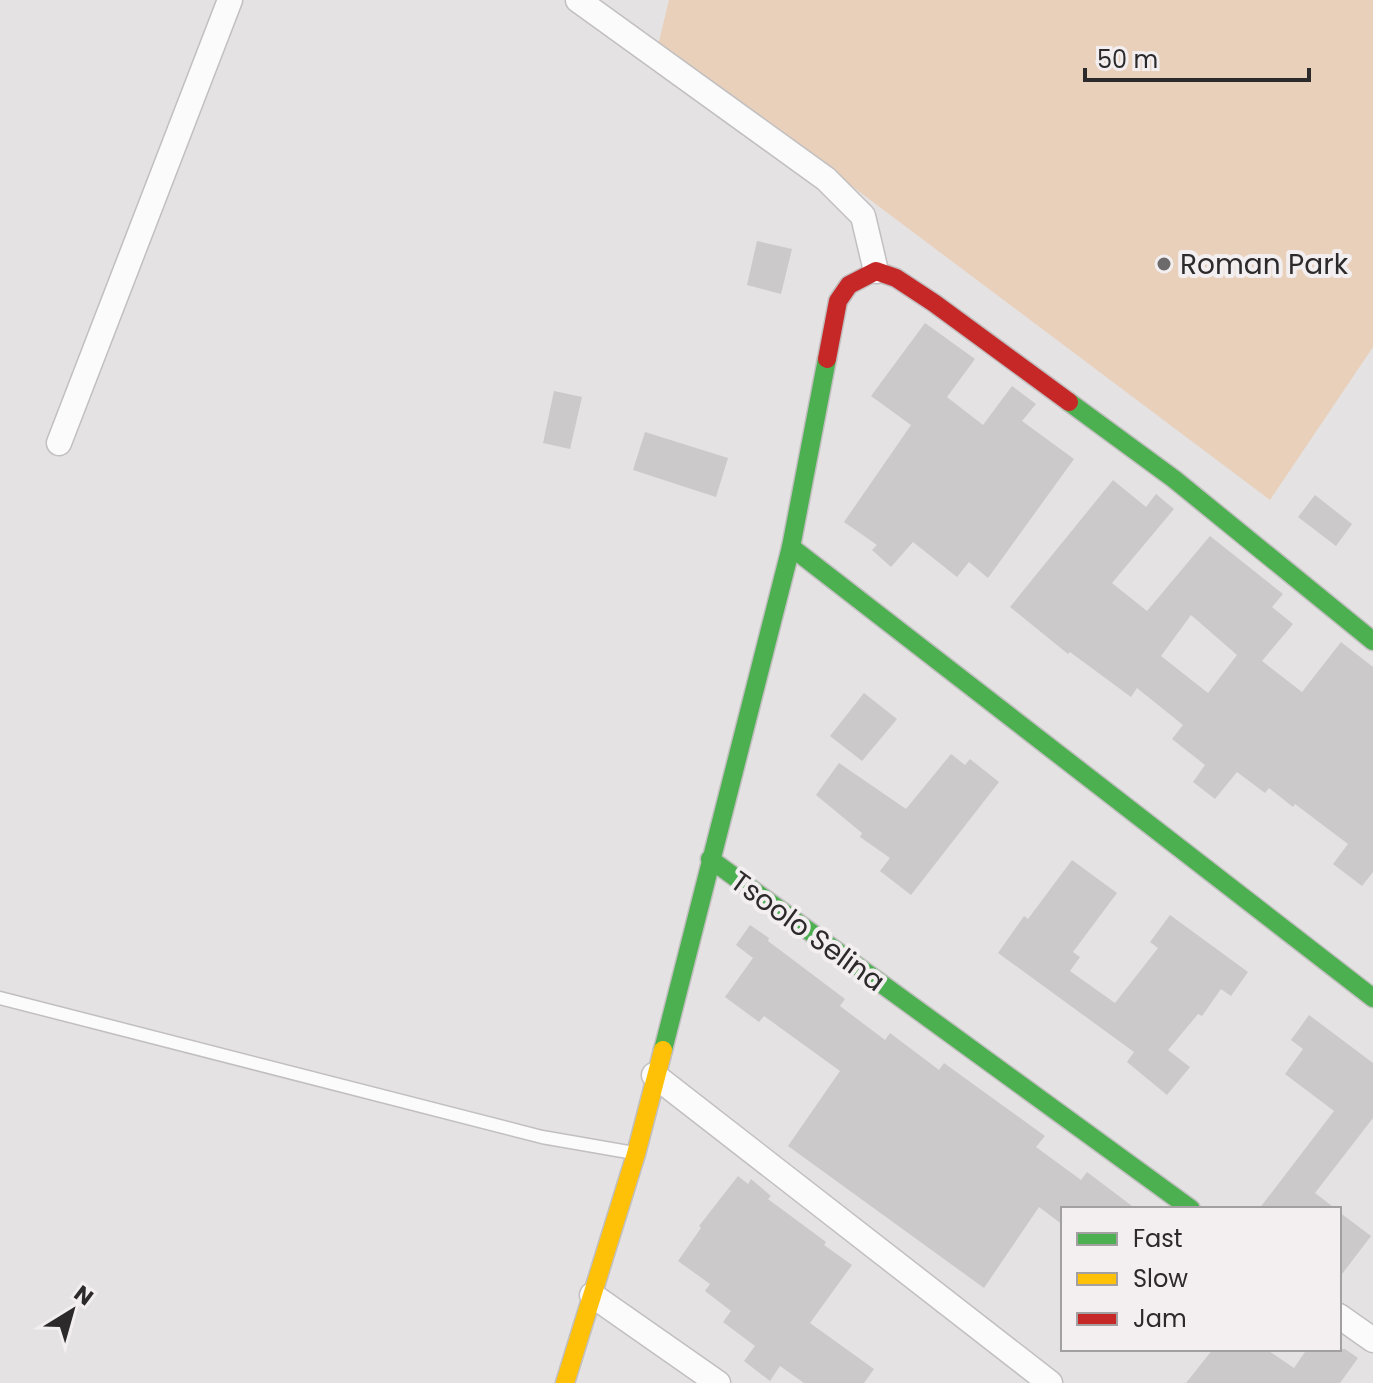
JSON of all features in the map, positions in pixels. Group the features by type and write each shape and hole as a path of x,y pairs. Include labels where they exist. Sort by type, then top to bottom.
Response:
{"street":[{"path":"59,443 230,0"},
{"path":"578,0 826,179 863,216 876,271"},
{"path":"710,859 791,547 838,301 849,285 876,271 896,278 1174,479 1373,641"},
{"path":"791,547 1373,998"},
{"name":"Tsoolo Selina","path":"565,1383 636,1154 710,859 1188,1207"},
{"path":"654,1075 1050,1383"},
{"path":"592,1295 718,1383"},
{"path":"1341,1317 1373,1340"}],"lane":[{"path":"0,998 542,1137 636,1154"}],"shaded area":[{"name":"Roman Park","path":"669,0 1373,0 1373,347 1270,500 845,181 657,50"}],"building":[{"path":"757,241 792,249 781,294 747,285"},
{"path":"925,323 975,359 947,397 983,425 1012,386 1036,404 1022,421 1074,459 988,578 969,562 957,577 913,542 891,567 872,550 877,545 844,522 911,425 871,396"},
{"path":"554,391 582,397 570,449 543,443"},
{"path":"645,432 728,458 716,497 633,470"},
{"path":"1113,480 1146,507 1156,494 1174,509 1112,583 1147,611 1210,536 1283,594 1272,607 1293,624 1262,661 1302,692 1341,642 1373,667 1373,872 1362,886 1333,864 1348,844 1295,804 1293,807 1269,788 1265,793 1237,772 1215,799 1193,782 1205,765 1172,739 1183,725 1137,688 1131,697 1070,652 1068,654 1010,607","holes":["1191,615 1237,655 1208,693 1161,656"]},
{"path":"1315,495 1352,524 1336,546 1298,517"},
{"path":"864,693 897,719 862,761 830,736"},
{"path":"951,754 965,765 970,759 999,782 911,895 880,871 890,858 860,837 862,833 816,795 839,763 906,809"},
{"path":"1072,860 1117,893 1073,952 1080,957 1070,971 1115,1003 1158,948 1150,942 1170,915 1248,972 1231,996 1221,989 1202,1016 1198,1014 1168,1050 1190,1067 1167,1095 1127,1062 1134,1052 998,953 1024,916 1028,919"},
{"path":"750,925 845,999 840,1006 885,1040 890,1033 939,1070 944,1063 1045,1136 1036,1147 1081,1180 1087,1172 1133,1207 1061,1207 1061,1224 1039,1207 984,1288 788,1146 840,1071 764,1016 759,1022 725,997 753,958 736,945"},
{"path":"1309,1015 1373,1063 1373,1118 1315,1193 1333,1207 1261,1207 1334,1111 1285,1074 1303,1049 1291,1040"},
{"path":"738,1176 748,1184 751,1179 771,1196 768,1199 852,1265 810,1323 874,1369 864,1383 804,1383 780,1366 770,1381 744,1361 755,1346 723,1322 731,1311 705,1291 710,1284 678,1261 701,1228 699,1226"},
{"path":"1341,1214 1371,1236 1341,1275"},
{"path":"1345,1349 1358,1358 1340,1383 1186,1383 1211,1351 1269,1351 1294,1368 1306,1351"}],"traffic: fast":[{"path":"663,1050 791,547 827,359"},
{"path":"1069,402 1174,479 1373,641"},
{"path":"791,547 1373,998"},
{"path":"710,859 1188,1207"}],"traffic: slow":[{"path":"565,1383 636,1154 663,1050"}],"traffic: jam":[{"path":"827,359 838,301 849,285 876,271 896,278 934,303 1069,402"}],"place":[{"name":"Roman Park","path":"1164,264"}]}
